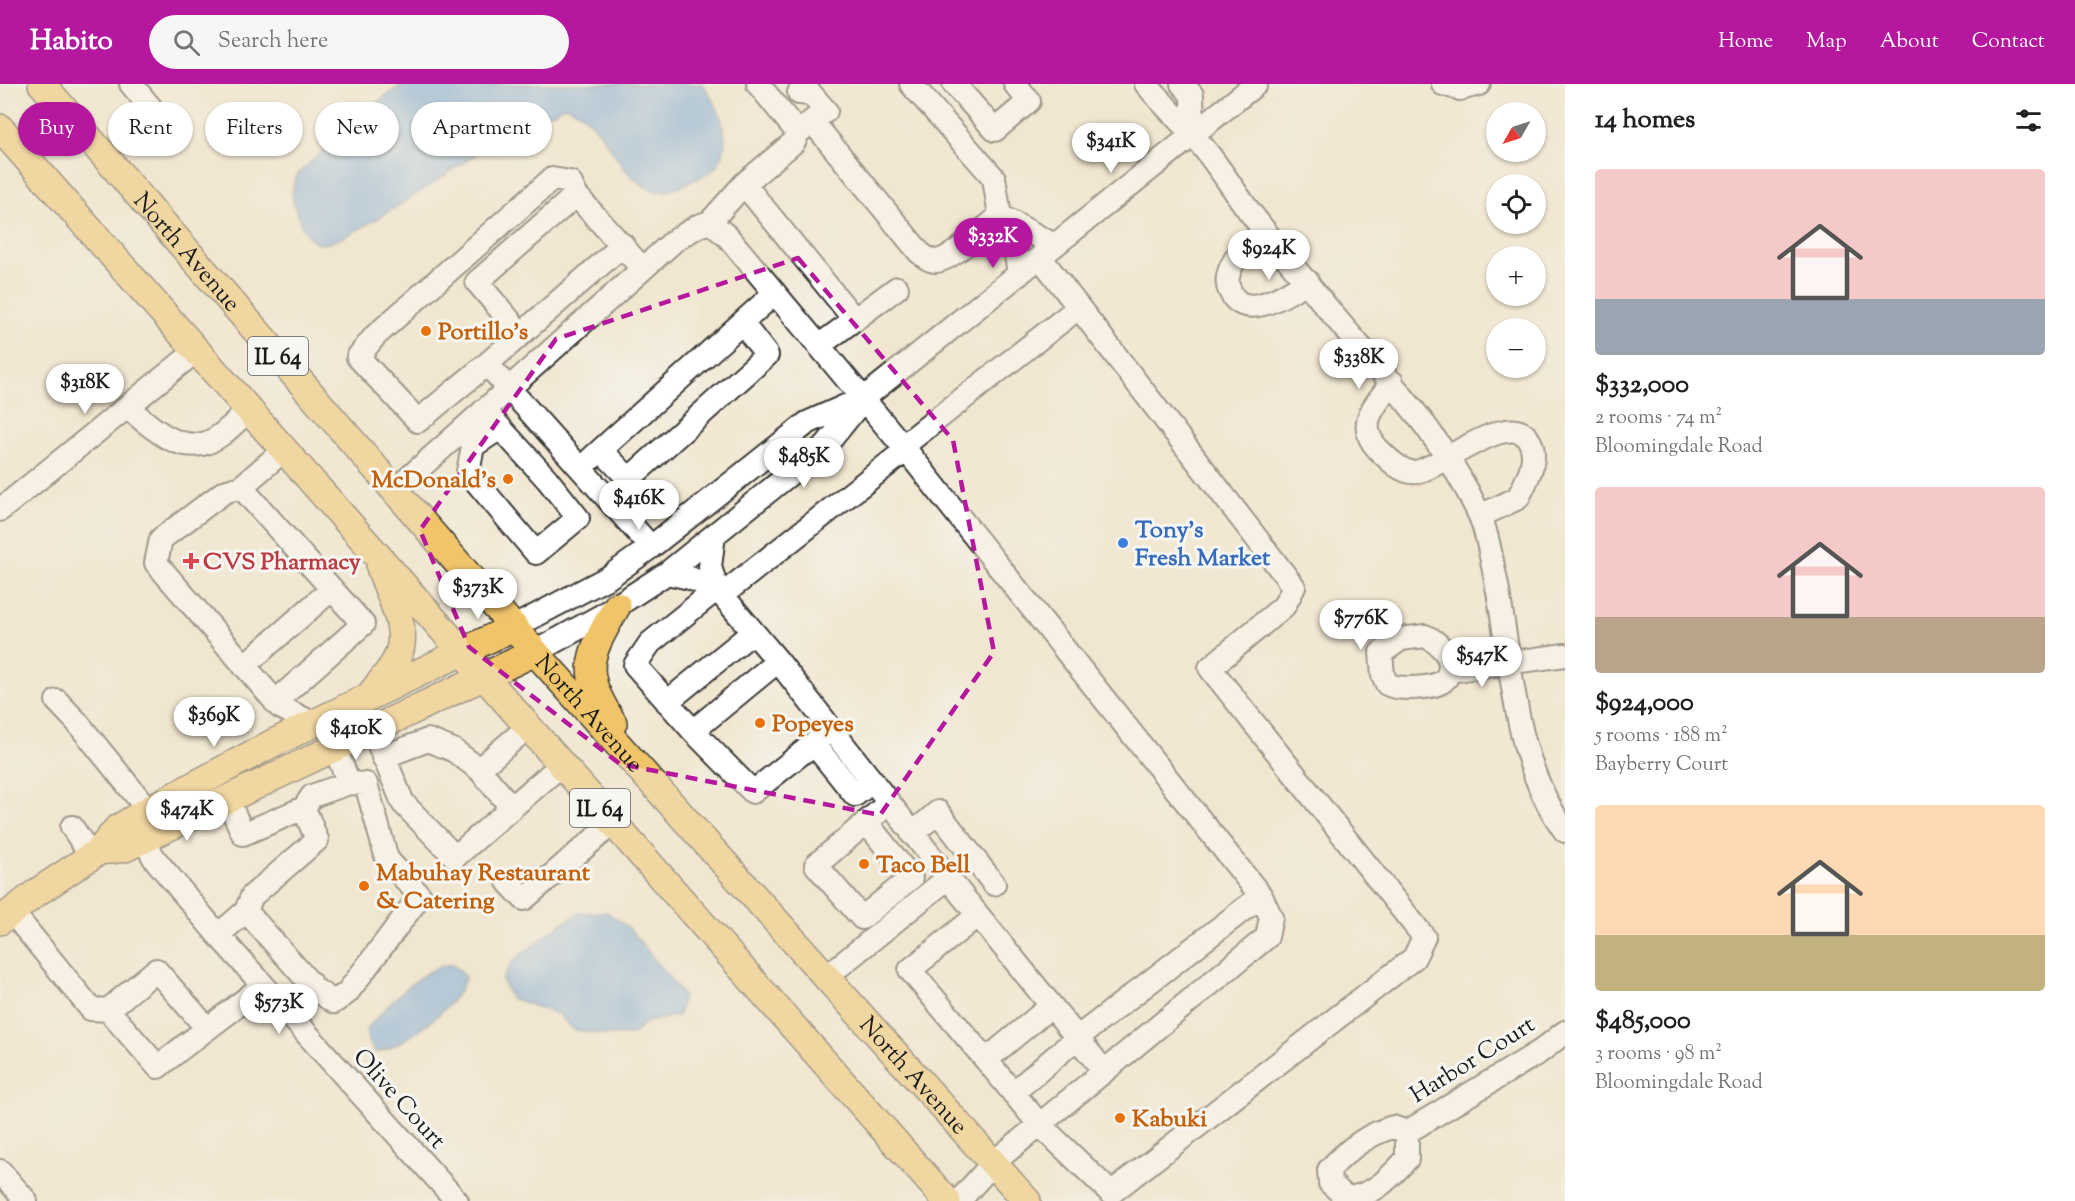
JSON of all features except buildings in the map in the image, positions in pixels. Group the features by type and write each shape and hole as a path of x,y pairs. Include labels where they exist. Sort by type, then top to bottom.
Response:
{"main road":[{"name":"North Avenue","path":"42,84 535,652 1027,1201"},
{"name":"IL 64","path":"0,128 947,1201"},
{"path":"368,698 396,661 403,642 402,625 376,556"},
{"path":"617,606 592,654 590,679 605,711 645,775"},
{"path":"6,917 95,854 117,829 148,810 273,743 514,627"},
{"path":"95,854 124,848 535,652"}],"street":[{"path":"131,84 146,102"},
{"path":"758,84 789,101 805,127 927,258 936,261 948,257 1000,216"},
{"path":"911,84 994,178 1000,216 1014,244 1019,273"},
{"path":"954,84 995,130 1029,101 1015,84"},
{"path":"1146,84 1170,114 1192,135 1264,231 1392,382 1449,456 1480,516 1499,593 1520,730 1527,755 1536,780 1565,831"},
{"path":"1182,84 1192,95 1192,135"},
{"path":"535,652 617,606 667,573 827,444 864,398 1256,84"},
{"path":"1443,84 1460,89 1479,84"},
{"path":"394,491 642,268 674,241 698,226 710,222 744,184 794,142 805,127 826,111 811,94 789,101"},
{"path":"623,245 417,422 358,357 375,336 552,179 570,182 576,195 623,245 642,268"},
{"path":"744,184 855,320"},
{"path":"521,334 477,282 576,195"},
{"path":"978,915 910,970 1040,1124 1111,1193 1414,958 1424,937 1210,668 1284,606 1294,587 1120,358 1078,308 1047,251 1000,216"},
{"path":"710,222 728,237 905,448 1261,896 1271,917 1267,937 993,1163 959,1201"},
{"path":"1264,231 1240,253 1233,264 1227,281 1230,293 1239,303 1257,306 1275,301 1307,281"},
{"path":"820,345 897,288"},
{"path":"547,479 602,450 776,293"},
{"path":"832,729 753,792 693,731 635,665 650,643 905,448 1078,308"},
{"path":"602,450 629,479 767,355 742,323"},
{"path":"0,510 196,351"},
{"path":"487,364 651,547"},
{"path":"1392,382 1374,404 1367,420 1368,432 1374,445 1398,467 1414,473 1476,441 1513,430 1526,435 1531,442 1532,465 1518,498 1480,516"},
{"path":"514,627 587,591 651,547 807,423 864,398"},
{"path":"127,406 172,441 201,445 220,435 248,411"},
{"path":"484,410 547,479 578,518 536,553 468,472 473,446 500,428"},
{"path":"283,451 241,487 224,492 161,539 156,563 277,704 314,724"},
{"path":"241,487 363,624 277,704 273,743"},
{"path":"714,535 710,567 719,592 778,661 912,834 1104,1071"},
{"path":"667,573 690,578 719,592"},
{"path":"244,666 332,589"},
{"path":"661,696 753,632"},
{"path":"1449,671 1511,665 1565,655"},
{"path":"693,731 778,661"},
{"path":"57,701 77,722 148,810"},
{"path":"479,769 528,727"},
{"path":"372,728 404,803 455,857 561,765"},
{"path":"383,757 428,740 453,750 479,769 512,808"},
{"path":"814,744 855,795 873,781"},
{"path":"334,746 349,783"},
{"path":"227,798 243,834 304,808 312,796 349,783 366,783 387,859 420,896 347,993 334,1002 316,990 246,911"},
{"path":"866,822 911,878 862,918 816,865 889,802"},
{"path":"218,935 246,911 252,896 317,840 304,808"},
{"path":"912,834 938,812 994,884"},
{"path":"508,882 524,899 614,823"},
{"path":"72,827 95,854"},
{"name":"Olive Court","path":"143,838 154,858 218,935 457,1201"},
{"path":"826,977 948,878"},
{"path":"1013,1093 1077,1038 1261,896"},
{"path":"6,917 91,1009 108,1010 156,970 206,1028"},
{"path":"108,1010 158,1066 206,1028 228,1016 263,985"},
{"path":"986,1060 1051,1006"},
{"name":"Harbor Court","path":"1407,1132 1541,1051 1565,1032"},
{"path":"0,1171 26,1201"}],"highlighted area":[{"path":"798,258 953,440 994,652 880,815 620,764 469,647 420,530 556,339"}],"water":[{"path":"403,84 702,84 719,113 725,136 724,148 715,168 709,173 672,189 657,191 642,185 631,175 591,123 580,112 565,106 552,113 552,102 411,102 411,156 473,156 361,228 337,240 317,243 305,232 294,202 292,194 298,174 318,156 399,156 399,102 377,102"},
{"path":"607,912 629,928 683,995 679,1015 647,1022 632,1035 608,1035 574,1030 558,1014 510,998 502,979 514,960 561,924 580,913"},
{"path":"450,964 460,970 465,978 452,1001 414,1034 376,1053 368,1041 366,1030 393,1000 414,982"}],"place":[{"name":"Portillo's","path":"426,331"},
{"name":"McDonald's","path":"508,479"},
{"name":"Tony's Fresh Market","path":"1123,543"},
{"name":"CVS Pharmacy","path":"191,561"},
{"name":"Popeyes","path":"760,723"},
{"name":"Taco Bell","path":"864,864"},
{"name":"Mabuhay Restaurant & Catering","path":"364,886"},
{"name":"Kabuki","path":"1120,1118"}]}
